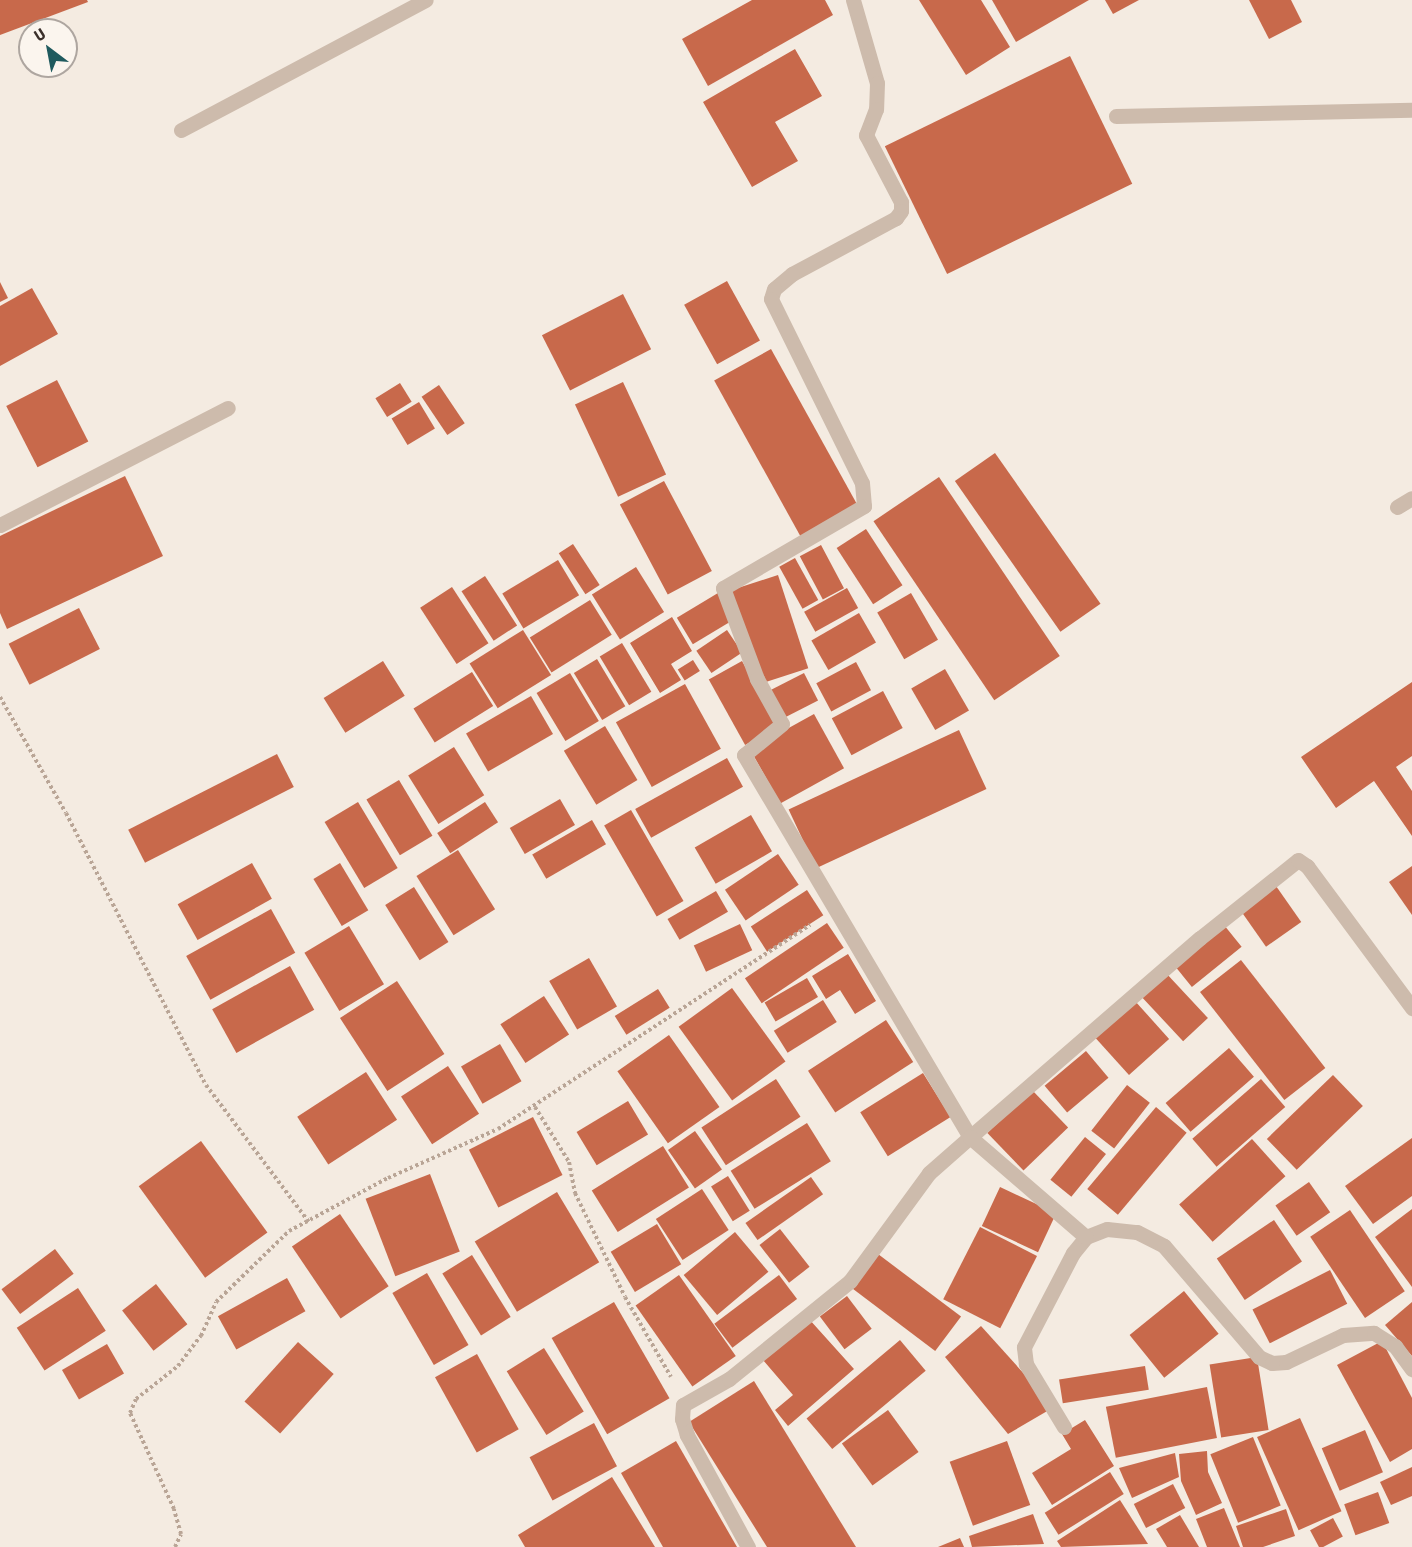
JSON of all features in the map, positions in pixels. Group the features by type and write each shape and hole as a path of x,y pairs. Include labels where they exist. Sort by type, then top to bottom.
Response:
{"street":[{"path":"181,130 426,0"},
{"path":"853,0 877,83 876,109 866,135 902,202 901,211 896,218 792,274 774,289 771,299 862,483 864,506 723,588 757,679 782,724 744,755 970,1137 1086,1237"},
{"path":"1116,116 1412,110"},
{"path":"0,525 228,408"},
{"path":"1397,507 1412,498"},
{"path":"748,1547 687,1435 682,1419 683,1405 729,1379 842,1287 929,1173 1200,938 1298,860 1307,866 1412,1008"},
{"path":"1064,1427 1026,1364 1024,1347 1053,1285 1086,1237 1107,1229 1137,1232 1164,1245 1259,1357 1272,1363 1286,1362 1343,1335 1374,1333 1395,1346 1412,1369"}],"path":[{"path":"0,697 66,813 206,1085 309,1222"},
{"path":"175,1547 181,1534 174,1509 130,1413 136,1399 178,1366 196,1344 216,1302 289,1231 388,1178 498,1129 536,1107 834,910"},
{"path":"536,1107 569,1162 575,1193 625,1297 663,1355 683,1405"}],"building":[{"path":"0,0 87,0 88,2 45,18 18,18 18,28 0,35"},
{"path":"752,0 825,0 833,15 708,86 682,39"},
{"path":"919,0 981,0 1010,47 966,75"},
{"path":"992,0 1089,0 1016,42"},
{"path":"1105,0 1139,0 1113,14"},
{"path":"1249,0 1291,0 1302,22 1269,39"},
{"path":"795,49 822,96 775,122 798,161 752,187 703,102"},
{"path":"1070,56 1132,184 947,274 885,146"},
{"path":"727,281 760,340 717,364 684,305"},
{"path":"0,282 8,298 0,302"},
{"path":"32,288 58,334 0,366 0,306"},
{"path":"623,294 651,349 570,391 542,335"},
{"path":"771,349 858,506 801,538 714,381"},
{"path":"57,380 88,441 38,467 6,406"},
{"path":"623,382 666,474 618,497 575,404"},
{"path":"400,383 412,402 387,417 375,398"},
{"path":"439,385 465,423 447,435 422,397"},
{"path":"419,402 435,429 408,445 392,418"},
{"path":"995,453 1101,604 1060,632 955,481"},
{"path":"125,476 163,556 7,629 0,613 0,536"},
{"path":"939,477 1060,656 994,700 874,521"},
{"path":"664,481 712,571 668,595 620,504"},
{"path":"866,529 902,585 873,604 837,548"},
{"path":"573,544 600,585 585,594 559,553"},
{"path":"821,545 844,588 823,600 800,556"},
{"path":"795,558 818,600 803,609 779,567"},
{"path":"558,560 579,595 523,629 502,593"},
{"path":"636,567 664,612 620,640 592,595"},
{"path":"778,575 808,668 759,684 729,591"},
{"path":"485,576 517,625 494,641 462,591"},
{"path":"452,587 488,643 457,664 420,608"},
{"path":"847,588 858,608 815,632 804,612"},
{"path":"718,593 734,620 693,644 677,618"},
{"path":"911,593 938,640 904,659 877,612"},
{"path":"590,600 612,635 552,672 530,638"},
{"path":"79,608 100,649 29,685 9,644"},
{"path":"859,613 876,642 828,670 811,640"},
{"path":"672,617 692,651 671,664 681,680 660,693 630,643"},
{"path":"523,630 551,675 498,708 470,663"},
{"path":"727,630 742,652 711,673 696,651"},
{"path":"622,643 651,692 629,705 600,656"},
{"path":"597,659 625,706 602,720 574,673"},
{"path":"693,660 700,671 685,681 678,670"},
{"path":"383,661 405,696 345,733 324,698"},
{"path":"742,661 778,727 745,745 709,679"},
{"path":"856,662 871,690 831,711 816,683"},
{"path":"945,669 969,711 935,730 911,688"},
{"path":"472,672 493,706 435,742 413,709"},
{"path":"570,673 599,721 565,741 537,693"},
{"path":"804,673 818,701 783,718 769,691"},
{"path":"1412,682 1412,756 1396,767 1412,791 1412,836 1374,781 1336,808 1301,757"},
{"path":"685,684 721,749 652,787 616,722"},
{"path":"883,691 903,728 852,755 832,718"},
{"path":"531,696 553,734 488,772 466,734"},
{"path":"814,714 844,768 780,804 750,749"},
{"path":"605,726 637,780 596,805 564,751"},
{"path":"959,730 986,789 816,868 789,809"},
{"path":"454,747 484,795 438,824 408,776"},
{"path":"277,754 294,787 145,863 128,830"},
{"path":"727,758 743,787 651,838 635,809"},
{"path":"399,780 432,836 400,855 366,800"},
{"path":"560,799 575,825 525,854 510,828"},
{"path":"358,802 398,868 364,888 325,822"},
{"path":"485,802 498,822 450,853 437,833"},
{"path":"631,810 684,901 657,916 604,826"},
{"path":"751,815 772,851 716,884 695,848"},
{"path":"592,820 606,844 546,879 532,854"},
{"path":"458,850 495,909 454,935 416,876"},
{"path":"778,854 799,885 746,920 725,890"},
{"path":"252,863 272,899 198,940 178,904"},
{"path":"340,863 368,910 342,926 313,879"},
{"path":"1412,866 1412,915 1389,882"},
{"path":"1276,886 1301,922 1266,947 1241,911"},
{"path":"414,887 448,942 420,960 385,905"},
{"path":"807,890 823,915 767,952 751,926"},
{"path":"716,891 728,912 680,940 668,919"},
{"path":"271,909 295,953 210,1000 186,956"},
{"path":"827,923 844,948 762,1003 745,978"},
{"path":"740,924 752,950 706,972 694,946"},
{"path":"1224,925 1242,947 1192,987 1174,965"},
{"path":"349,926 384,984 339,1011 304,953"},
{"path":"848,954 876,1001 855,1014 840,990 826,999 812,976"},
{"path":"589,958 617,1006 577,1029 549,981"},
{"path":"1241,960 1325,1068 1284,1100 1200,992"},
{"path":"290,966 314,1010 236,1053 212,1009"},
{"path":"1165,972 1208,1018 1183,1041 1140,995"},
{"path":"807,978 818,997 776,1022 765,1002"},
{"path":"397,981 444,1054 387,1091 340,1018"},
{"path":"732,988 785,1062 732,1100 679,1027"},
{"path":"658,989 670,1008 626,1035 615,1016"},
{"path":"544,996 569,1035 525,1063 500,1024"},
{"path":"823,1000 837,1022 788,1053 774,1031"},
{"path":"1135,1001 1169,1039 1129,1075 1095,1037"},
{"path":"886,1020 913,1062 835,1113 808,1071"},
{"path":"669,1035 719,1107 668,1143 617,1071"},
{"path":"500,1044 522,1081 483,1104 461,1066"},
{"path":"1229,1048 1254,1077 1191,1132 1166,1103"},
{"path":"1086,1051 1108,1078 1067,1113 1045,1086"},
{"path":"448,1066 479,1114 432,1144 401,1096"},
{"path":"366,1072 397,1120 328,1164 297,1117"},
{"path":"923,1073 951,1117 888,1156 860,1112"},
{"path":"1333,1075 1363,1106 1297,1170 1267,1139"},
{"path":"776,1079 801,1117 726,1165 701,1127"},
{"path":"1261,1079 1285,1107 1217,1167 1192,1139"},
{"path":"1127,1085 1150,1103 1114,1149 1091,1131"},
{"path":"1032,1090 1068,1127 1024,1170 987,1133"},
{"path":"628,1101 648,1134 597,1165 577,1132"},
{"path":"1156,1107 1187,1133 1118,1215 1087,1189"},
{"path":"533,1117 563,1175 498,1208 469,1150"},
{"path":"807,1123 831,1161 755,1209 731,1171"},
{"path":"695,1131 722,1170 695,1188 668,1150"},
{"path":"1085,1137 1106,1154 1071,1197 1050,1180"},
{"path":"1412,1138 1412,1196 1373,1224 1345,1186"},
{"path":"1252,1139 1285,1176 1213,1242 1179,1205"},
{"path":"201,1141 267,1232 205,1278 139,1186"},
{"path":"663,1146 689,1188 618,1232 592,1191"},
{"path":"430,1174 460,1251 395,1276 366,1199"},
{"path":"728,1176 750,1211 733,1221 711,1187"},
{"path":"811,1177 823,1194 758,1240 745,1223"},
{"path":"1309,1182 1330,1212 1297,1236 1275,1206"},
{"path":"1000,1187 1056,1213 1038,1252 982,1226"},
{"path":"702,1189 729,1230 683,1260 656,1219"},
{"path":"557,1192 599,1262 517,1312 475,1241"},
{"path":"1412,1209 1412,1287 1375,1237"},
{"path":"1350,1210 1405,1291 1365,1318 1310,1237"},
{"path":"340,1214 389,1286 341,1319 292,1246"},
{"path":"1274,1220 1302,1261 1245,1300 1217,1259"},
{"path":"657,1224 681,1264 635,1292 611,1252"},
{"path":"980,1227 1037,1256 1000,1328 943,1299"},
{"path":"780,1229 810,1267 789,1283 760,1245"},
{"path":"735,1232 768,1272 717,1315 684,1275"},
{"path":"55,1249 74,1274 20,1314 1,1289"},
{"path":"878,1254 961,1317 935,1351 852,1288"},
{"path":"472,1255 511,1317 481,1335 442,1274"},
{"path":"1330,1270 1347,1304 1270,1343 1252,1309"},
{"path":"427,1273 468,1345 434,1365 392,1293"},
{"path":"679,1275 736,1356 692,1386 636,1305"},
{"path":"779,1275 797,1299 732,1348 714,1324"},
{"path":"287,1278 305,1311 236,1350 218,1316"},
{"path":"156,1284 187,1324 154,1351 122,1310"},
{"path":"78,1288 106,1331 45,1371 17,1328"},
{"path":"1184,1291 1219,1334 1164,1378 1130,1335"},
{"path":"847,1296 872,1329 845,1349 820,1316"},
{"path":"614,1302 670,1398 607,1434 552,1338"},
{"path":"1412,1302 1412,1356 1385,1325"},
{"path":"809,1319 854,1369 788,1426 775,1410 793,1395 763,1360"},
{"path":"981,1326 1035,1386 1049,1410 1008,1434 945,1357"},
{"path":"900,1340 926,1371 832,1449 807,1418"},
{"path":"1382,1341 1412,1398 1412,1449 1390,1462 1337,1365"},
{"path":"298,1342 334,1374 280,1434 244,1401"},
{"path":"107,1344 124,1373 79,1399 62,1370"},
{"path":"544,1348 584,1412 546,1435 507,1371"},
{"path":"477,1354 519,1429 477,1452 435,1377"},
{"path":"1257,1357 1269,1430 1221,1438 1210,1365"},
{"path":"1145,1366 1149,1390 1063,1403 1059,1380"},
{"path":"754,1381 856,1547 767,1547 689,1422"},
{"path":"1207,1387 1217,1438 1116,1458 1106,1407"},
{"path":"888,1410 919,1452 872,1486 842,1444"},
{"path":"1300,1418 1341,1511 1299,1530 1257,1437"},
{"path":"1085,1420 1114,1466 1052,1505 1032,1473 1071,1449 1062,1434"},
{"path":"594,1423 617,1466 553,1501 530,1457"},
{"path":"1365,1430 1383,1472 1340,1491 1322,1448"},
{"path":"1253,1437 1281,1506 1238,1523 1210,1454"},
{"path":"676,1441 737,1547 663,1547 621,1473"},
{"path":"1007,1441 1030,1505 973,1526 950,1462"},
{"path":"1207,1451 1208,1472 1222,1503 1196,1515 1181,1481 1179,1454"},
{"path":"1175,1453 1179,1477 1132,1498 1119,1468"},
{"path":"1412,1467 1412,1496 1391,1505 1380,1482"},
{"path":"1110,1472 1124,1494 1058,1535 1045,1513"},
{"path":"612,1477 655,1547 525,1547 518,1535"},
{"path":"1173,1484 1185,1508 1146,1528 1134,1504"},
{"path":"1378,1492 1389,1523 1355,1535 1344,1504"},
{"path":"1120,1500 1148,1544 1061,1547 1057,1541"},
{"path":"1224,1508 1240,1547 1207,1547 1196,1519"},
{"path":"1286,1509 1295,1536 1263,1547 1243,1547 1236,1526"},
{"path":"1033,1514 1044,1544 972,1547 969,1536"},
{"path":"1180,1515 1199,1547 1167,1547 1156,1529"},
{"path":"1333,1518 1343,1537 1319,1547 1310,1530"},
{"path":"960,1538 964,1547 938,1547"}]}
